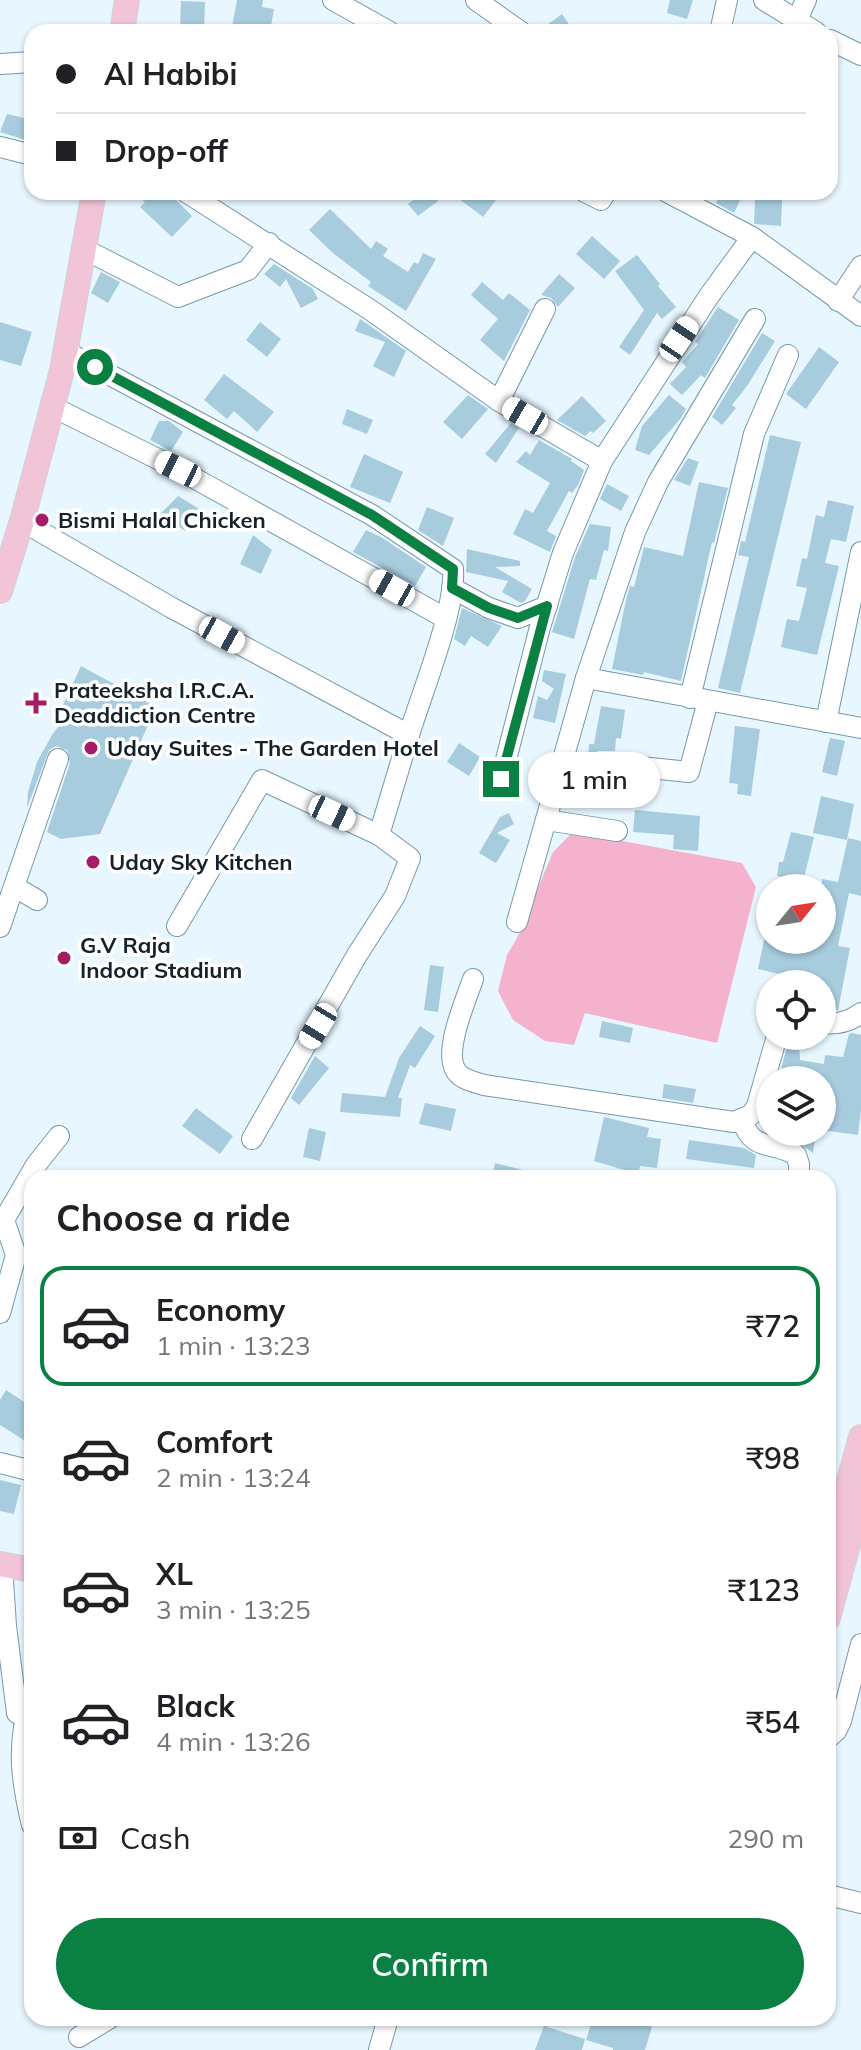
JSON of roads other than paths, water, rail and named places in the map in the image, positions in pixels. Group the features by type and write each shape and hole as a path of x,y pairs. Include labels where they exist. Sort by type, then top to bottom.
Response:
{"main road":[{"path":"123,24 127,0"},
{"path":"2,577 22,521 67,352 93,200"},
{"path":"836,1529 861,1437"},
{"path":"836,1589 861,1497"},
{"path":"1,1559 24,1555"},
{"path":"1,1559 24,1567"}],"street":[{"path":"333,0 376,24"},
{"path":"476,0 510,24"},
{"path":"722,24 727,0"},
{"path":"764,0 803,24"},
{"path":"797,20 806,0"},
{"path":"838,44 861,55"},
{"path":"0,64 24,62"},
{"path":"0,147 24,153"},
{"path":"199,200 372,311 499,401 602,461"},
{"path":"682,200 752,237 861,316"},
{"path":"501,779 563,553 602,461 700,308 752,237"},
{"path":"84,249 178,297 248,270 269,243"},
{"path":"838,301 861,266"},
{"path":"499,401 545,309"},
{"path":"517,922 586,678 635,532 658,482 755,319"},
{"path":"67,352 372,515 453,569 445,618 379,835"},
{"path":"563,760 579,770 601,771 602,763 689,772 699,700 754,434 788,355"},
{"path":"53,407 178,469 445,618"},
{"path":"22,521 172,608 409,735"},
{"path":"826,722 861,552"},
{"path":"452,588 489,608 518,618 547,606"},
{"path":"586,678 861,728"},
{"path":"0,927 58,759"},
{"path":"177,926 262,780 379,835 410,858 395,896 357,955 252,1139"},
{"path":"546,820 617,831"},
{"path":"15,887 37,900"},
{"path":"473,979 452,1051 453,1063 462,1077 484,1085 746,1122"},
{"path":"836,1024 859,1017"},
{"path":"746,1122 757,1106 773,1050"},
{"path":"746,1122 753,1141 796,1155 799,1170"},
{"path":"33,1170 59,1136"},
{"path":"0,1313 16,1255 4,1220 24,1186"},
{"path":"0,1463 24,1469"},
{"path":"1,1559 17,1713"},
{"path":"836,1731 861,1644"},
{"path":"24,1727 20,1751 24,1789"},
{"path":"836,1897 861,1903"},
{"path":"379,2050 386,2026"}],"place":[{"name":"Bismi Halal Chicken","path":"42,520"},
{"name":"Prateeksha I.R.C.A. Deaddiction Centre","path":"36,703"},
{"name":"Uday Suites - The Garden Hotel","path":"91,748"},
{"name":"Uday Sky Kitchen","path":"93,862"},
{"name":"G.V Raja Indoor Stadium","path":"64,958"}]}
